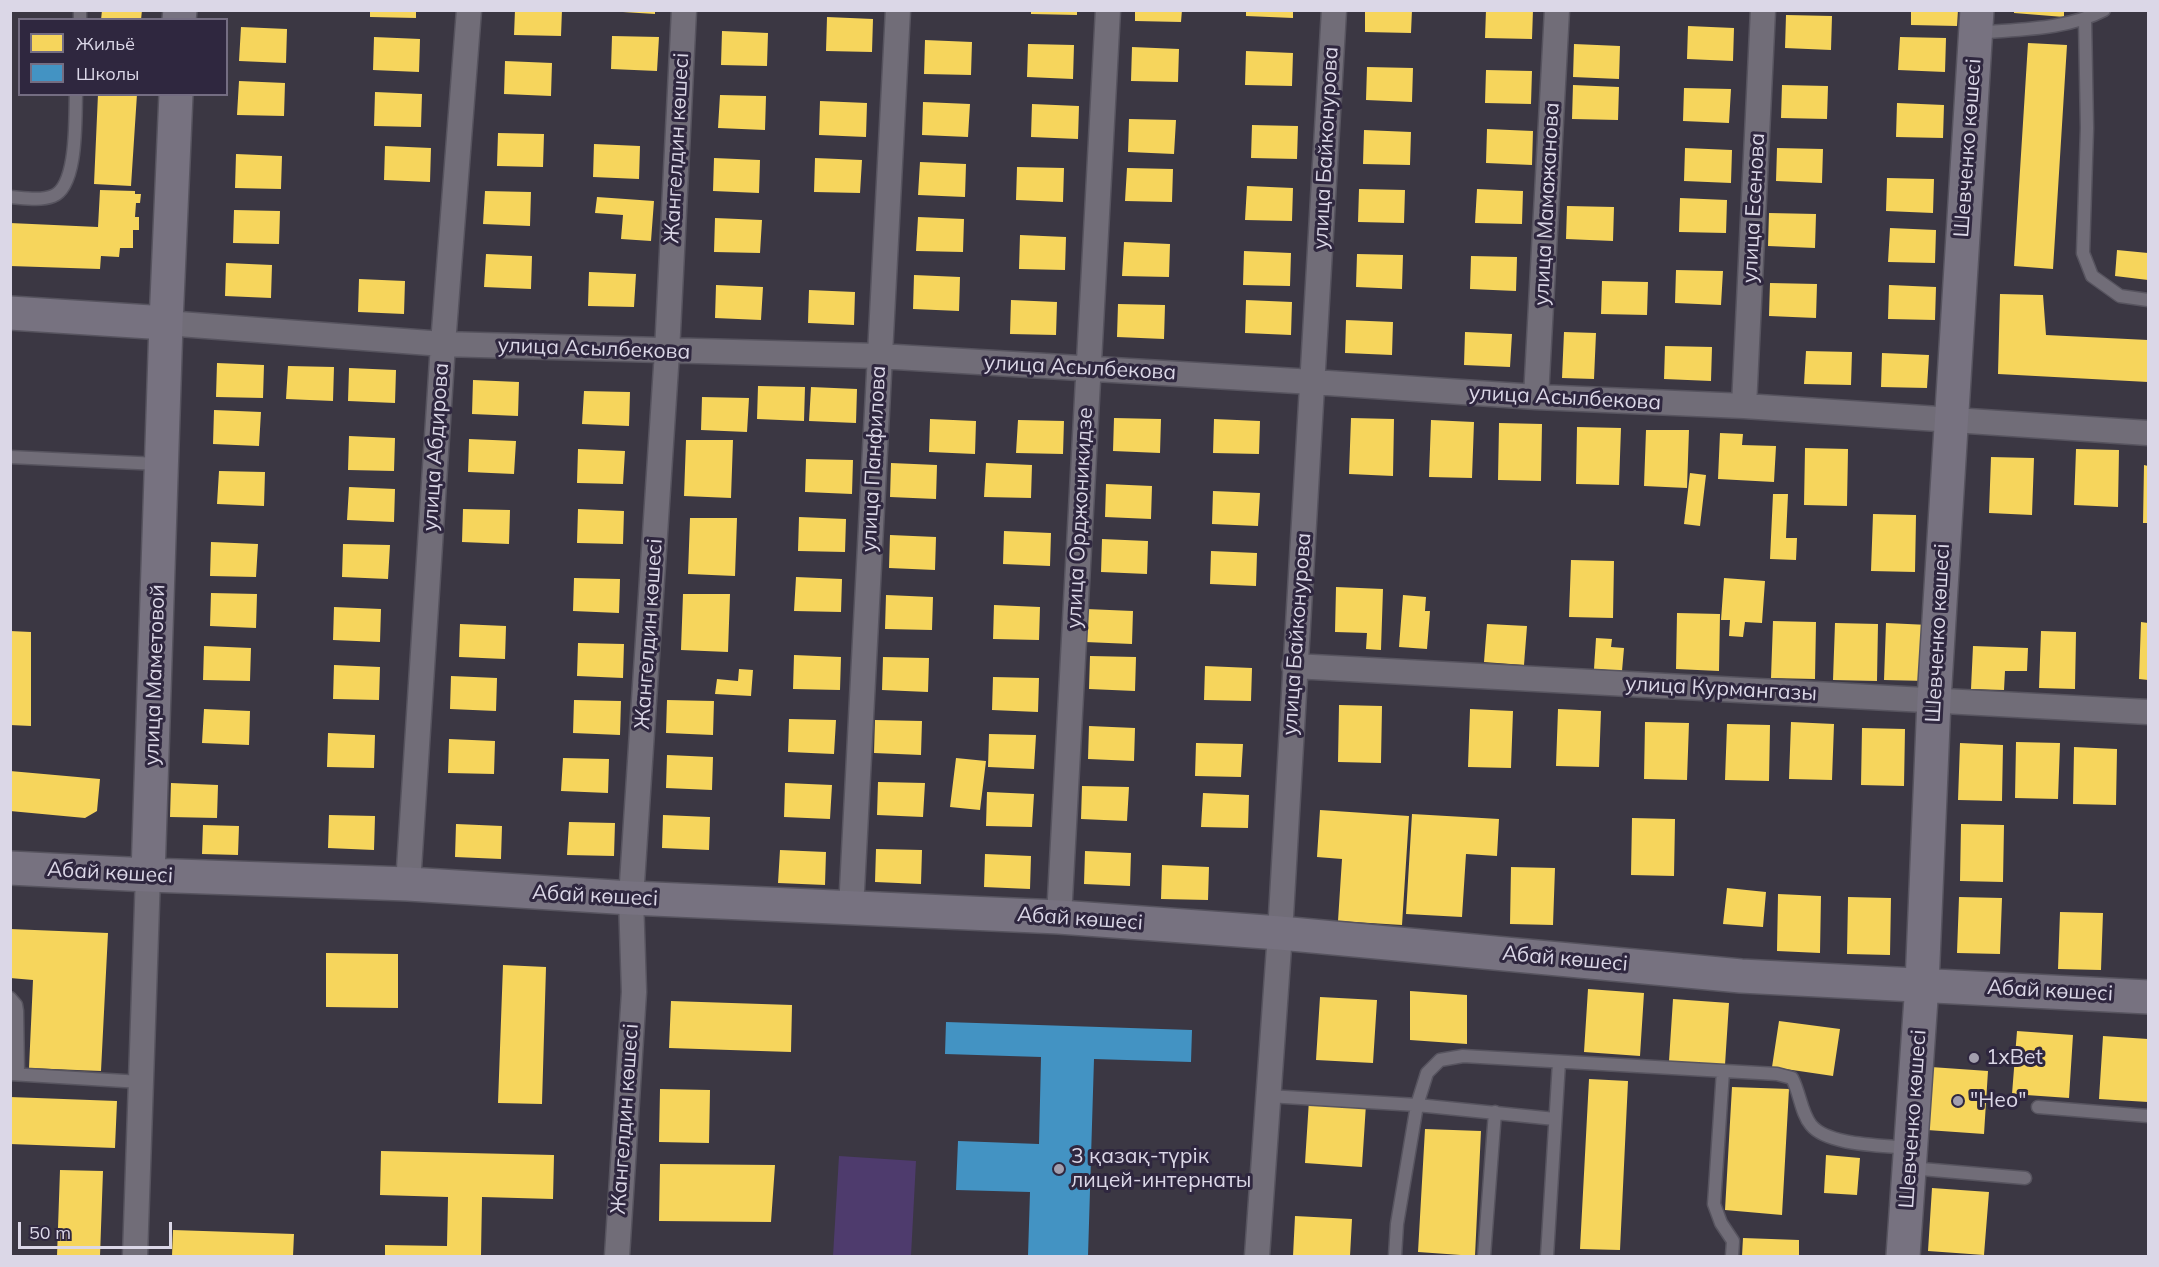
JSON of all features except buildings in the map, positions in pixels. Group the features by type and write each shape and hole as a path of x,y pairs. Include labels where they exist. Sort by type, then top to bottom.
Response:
{"street":[{"name":"улица Абдирова","path":"408,884 443,344 470,10"},
{"name":"Жангелдин көшесі","path":"616,1257 634,992 631,898 667,352 684,10"},
{"name":"улица Панфилова","path":"851,909 898,10"},
{"name":"улица Орджоникидзе","path":"1059,917 1108,10"},
{"name":"улица Байконурова","path":"1257,1257 1280,933 1334,10"},
{"name":"улица Мамажанова","path":"1536,397 1557,10"},
{"name":"улица Есенова","path":"1744,406 1763,10"},
{"name":"Шевченко көшесі","path":"1903,1257 1922,984 1934,700 1976,22"},
{"name":"улица Маметовой","path":"135,1257 166,323 176,96"},
{"name":"улица Асылбекова","path":"10,313 443,344 667,352 879,356 1536,397 1744,406 2148,433"},
{"name":"улица Курмангазы","path":"1294,666 2148,712"},
{"name":"Абай көшесі","path":"10,868 408,884 631,898 1059,917 1280,933 1741,976 2148,997"}],"lane":[{"path":"1976,22 2040,27 2085,20 2104,10"},
{"path":"2085,20 2087,128 2083,253 2092,276 2120,296 2148,300"},
{"path":"10,197 42,198 55,195 61,189 71,167 76,96"},
{"path":"10,457 162,464"},
{"path":"10,998 16,1005 14,1074 141,1082"},
{"path":"1395,1257 1396,1224 1417,1105 1427,1073 1440,1060 1463,1056 1777,1074 1792,1078 1800,1092 1803,1111 1812,1127 1832,1140 1910,1158 2025,1178"},
{"path":"1547,1257 1559,1062"},
{"path":"1723,1071 1714,1204 1721,1222 1733,1241 1732,1257"},
{"path":"1268,1096 1417,1105 1555,1119"},
{"path":"2038,1107 2148,1116"},
{"path":"1484,1257 1496,1112"}],"shaded area":[{"path":"839,1156 916,1161 911,1256 833,1256"}],"place":[{"name":"1xBet","path":"1974,1058"},
{"name":"\"Нео\"","path":"1958,1101"},
{"name":"3 қазақ-түрік лицей-интернаты","path":"1059,1169"}]}
